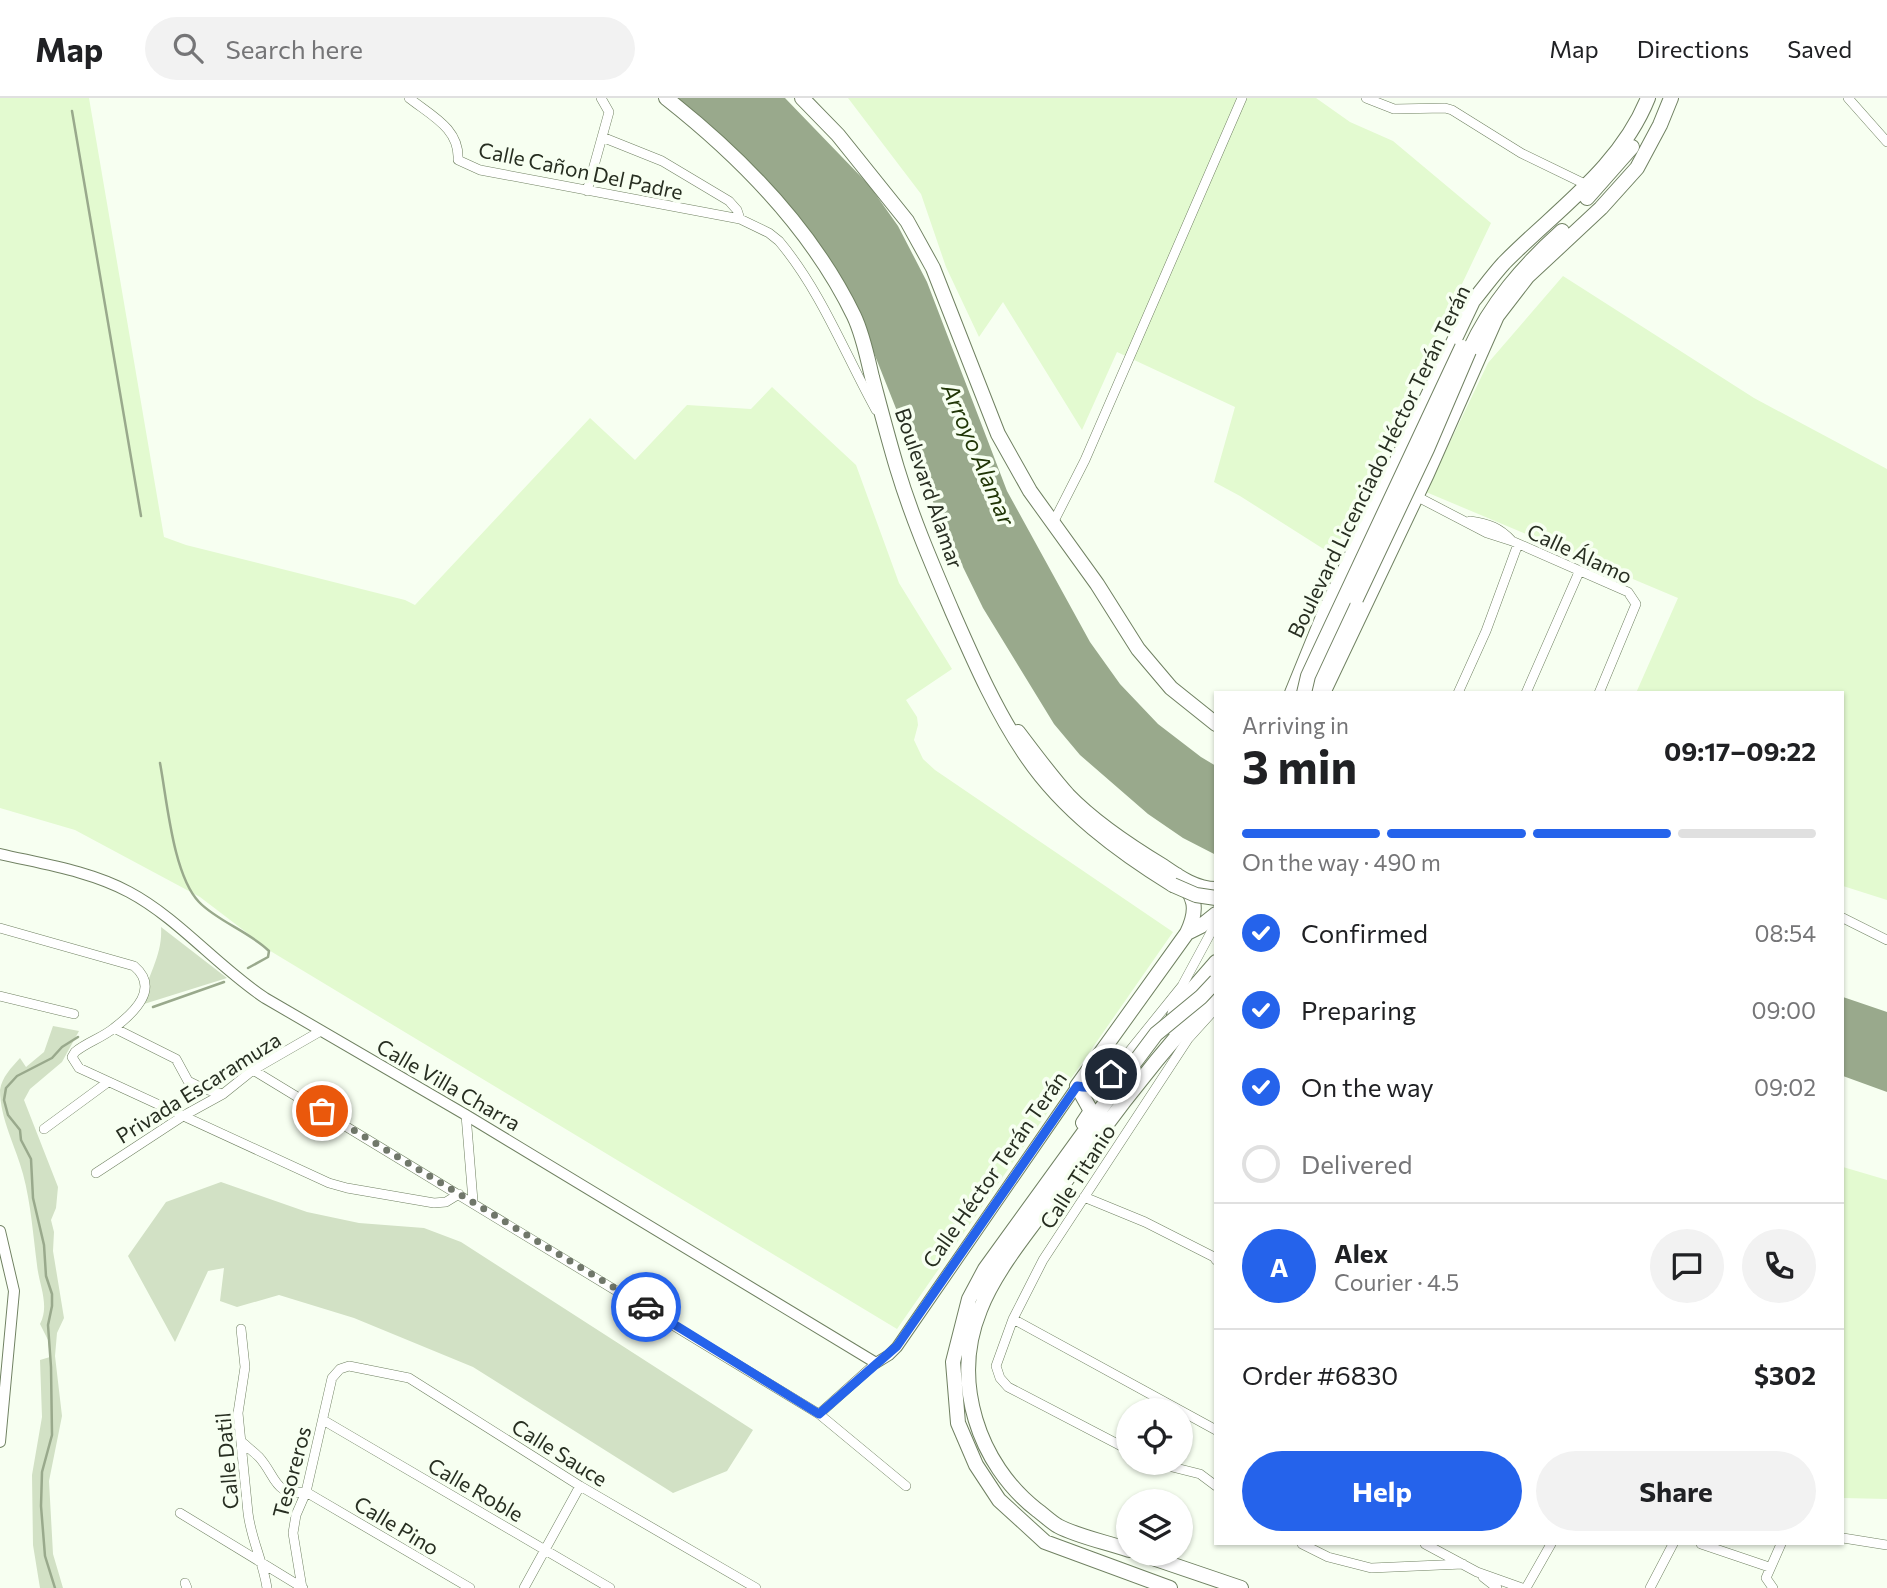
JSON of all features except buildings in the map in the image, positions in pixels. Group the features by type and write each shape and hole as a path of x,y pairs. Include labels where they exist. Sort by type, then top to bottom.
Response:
{"main road":[{"name":"Boulevard Alamar","path":"666,98 698,123 768,191 822,260 854,317 863,338 885,427 921,539 1003,720 1028,759 1056,793 1102,836 1127,855 1175,880"},
{"path":"802,98 838,135 907,221 933,268 998,434 1013,464 1097,584 1138,649 1171,688 1214,722"},
{"name":"Boulevard Licenciado Héctor Terán Terán","path":"1293,691 1326,607 1474,301 1502,264 1587,185 1629,137 1648,98"},
{"name":"Boulevard Licenciado Héctor Terán Terán","path":"1314,691 1427,449 1477,314 1504,276 1616,168 1633,145 1657,98"},
{"name":"Boulevard Licenciado Héctor Terán Terán","path":"1304,691 1321,648 1466,349 1519,273 1587,209 1626,167 1641,145 1664,98"},
{"name":"Boulevard Licenciado Héctor Terán Terán","path":"1325,691 1417,497 1497,316 1527,277 1601,208 1637,168 1671,98"},
{"path":"1175,880 1214,889"},
{"path":"1175,880 1195,895 1214,898"},
{"name":"Calle Héctor Terán Terán","path":"1077,1086 1187,933 1194,919 1195,908 1189,889 1175,880"},
{"name":"Calle Héctor Terán Terán","path":"1187,933 1214,919"},
{"path":"1165,1052 1176,1008 1214,964"},
{"path":"1170,1588 1045,1542 999,1500 975,1465 958,1423 953,1362 970,1299 1003,1242 1156,1034 1214,983"},
{"path":"1116,1546 1059,1526 1017,1494 995,1464 978,1432 971,1400 971,1338 980,1310 996,1279 1076,1167 1190,1021 1214,999"},
{"path":"1055,1173 1056,1161 1090,1114 1090,1109 1077,1086"},
{"path":"1176,1566 1241,1588"}],"street":[{"name":"Calle Cañon Del Padre","path":"409,98 452,132 459,146 458,160 480,170 740,219 769,233 786,250 836,330 849,362 885,427"},
{"path":"587,191 609,111 601,98"},
{"path":"1054,523 1085,460 1242,98"},
{"path":"1366,98 1394,109 1452,110 1521,153 1587,185"},
{"path":"1848,98 1887,142"},
{"name":"Calle Cañon Del Padre","path":"602,136 662,161 729,201 737,210 740,219"},
{"name":"Calle Álamo","path":"1387,483 1487,533 1515,542 1628,592 1636,604 1600,691"},
{"path":"1459,691 1486,631 1515,542"},
{"path":"1527,691 1580,572"},
{"name":"Calle Villa Charra","path":"0,854 91,876 131,893 174,925 245,985 319,1032 466,1115 876,1363"},
{"path":"1844,918 1887,940"},
{"path":"1077,1086 1095,1088 1107,1079 1182,986 1214,920"},
{"path":"0,928 134,966 144,974 147,987 142,1000 114,1028 81,1046 72,1057 79,1069 347,1188 434,1203 446,1202 459,1195"},
{"path":"0,996 74,1014"},
{"name":"Calle Titanio","path":"1116,1443 1008,1387 1000,1378 996,1366 1013,1319 1043,1260 1188,1039 1214,1010"},
{"path":"114,1028 176,1059 188,1081 223,1094"},
{"name":"Privada Escaramuza","path":"96,1173 183,1116 223,1094 253,1070 319,1032"},
{"path":"253,1070 819,1414 906,1486"},
{"path":"44,1129 108,1082"},
{"name":"Calle Héctor Terán Terán","path":"819,1414 876,1363 890,1355 1077,1086"},
{"path":"466,1115 472,1201"},
{"path":"1084,1197 1145,1222 1214,1257"},
{"path":"0,1231 14,1291 0,1442"},
{"path":"1013,1319 1214,1429"},
{"name":"Calle Datil","path":"241,1329 245,1367 238,1413 250,1527 264,1565 267,1588"},
{"name":"Calle Sauce","path":"340,1368 349,1366 409,1378 580,1486 755,1588"},
{"name":"Tesoreros","path":"302,1588 293,1533 296,1515 306,1492 332,1378 340,1368"},
{"name":"Calle Roble","path":"323,1420 610,1588"},
{"name":"Calle Pino","path":"241,1441 259,1458 284,1491 306,1492 470,1588"},
{"path":"1193,1472 1214,1484"},
{"path":"524,1588 580,1486"},
{"path":"180,1513 302,1588"},
{"path":"1844,1538 1887,1545"},
{"path":"1304,1545 1328,1557 1371,1568 1463,1564"},
{"path":"1427,1545 1477,1572 1497,1588"},
{"path":"1477,1572 1524,1588 1550,1545"},
{"path":"1650,1588 1672,1545"},
{"path":"1704,1545 1769,1567"},
{"path":"1773,1588 1766,1578 1780,1545"}],"shaded area":[{"path":"0,98 89,98 164,537 186,545 405,600 415,605 590,418 635,460 687,405 751,409 772,387 856,465 899,583 952,669 906,700 917,717 914,740 923,759 935,770 1173,932 897,1329 272,952 200,897 75,830 0,808"},
{"path":"848,98 1316,98 1350,122 1393,141 1491,223 1333,555 1214,482 1235,407 1117,352 1082,430 1003,302 979,337 946,267 921,194"},
{"path":"1563,276 1754,398 1887,469 1887,900 1844,886 1844,691 1637,691 1678,598 1426,492 1488,363"},
{"path":"161,927 227,978 144,1004 142,1000 160,946"},
{"path":"53,1026 79,1031 62,1062 30,1089 24,1100 58,1187 56,1208 51,1220 64,1318 57,1333 55,1356 62,1416 49,1481 53,1554 63,1588 40,1588 33,1545 32,1475 42,1417 40,1360 50,1357 48,1340 40,1324 44,1302 28,1197 3,1112 0,1090 10,1069 20,1058 26,1067 44,1052"},
{"path":"1844,1167 1887,1180 1887,1499 1844,1498"},
{"path":"221,1182 307,1212 359,1223 424,1228 461,1242 753,1430 727,1471 673,1493 473,1367 354,1318 279,1295 237,1307 220,1301 224,1268 208,1271 175,1342 128,1256 166,1202"}],"water":[{"name":"Arroyo Alamar","path":"671,98 785,98 869,185 898,226 927,282 1007,491 1090,642 1120,684 1158,724 1214,765 1214,854 1183,838 1148,814 1080,755 1054,724 983,608 941,522 872,348 830,264"},
{"path":"1844,997 1887,1012 1887,1092 1844,1076"}],"waterway":[{"path":"72,111 141,516"},
{"path":"160,763 172,836 190,890 206,909 269,951 268,957 248,968"},
{"path":"153,1007 224,982"},
{"path":"55,1588 45,1556 41,1506 42,1472 52,1435 48,1325 52,1294 46,1276 44,1245 33,1198 31,1159 21,1140 20,1130 8,1115 4,1100 6,1088 17,1076 52,1058 62,1047 78,1037"}],"way so far":[{"path":"322,1111 646,1307"}],"route":[{"path":"646,1307 819,1414 876,1363 890,1355 1077,1086 1095,1088 1111,1074"}]}
